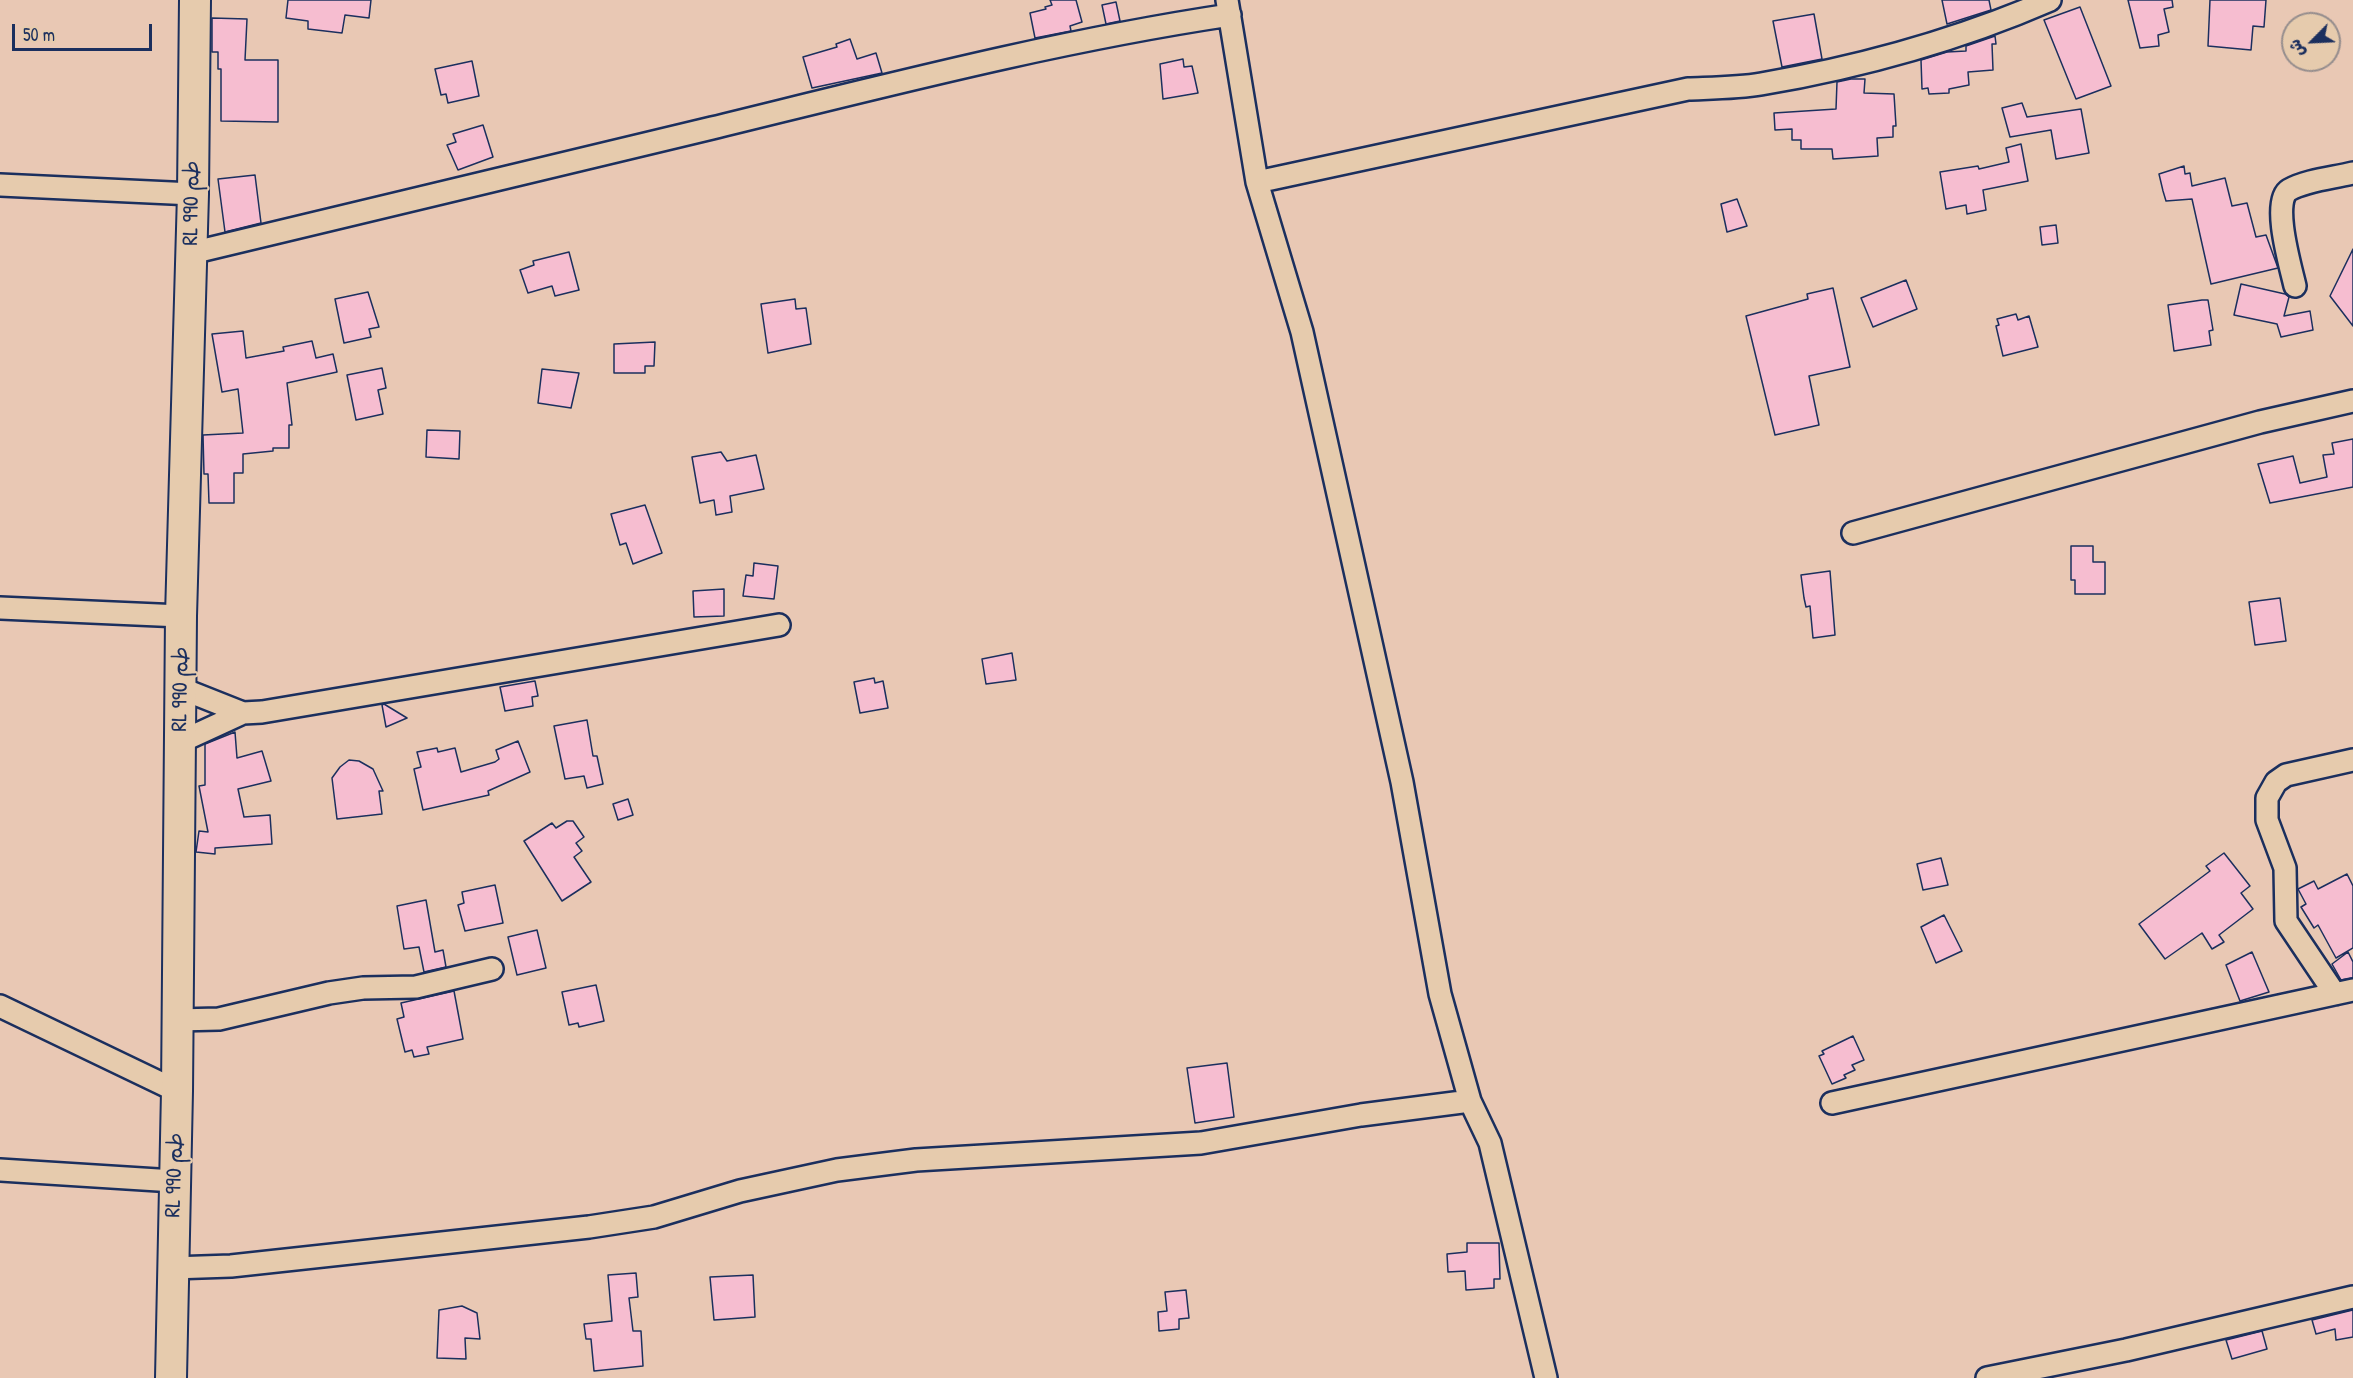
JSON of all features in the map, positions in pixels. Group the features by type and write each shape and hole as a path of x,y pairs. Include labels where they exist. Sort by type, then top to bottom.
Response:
{"street":[{"name":"RL طم 990","path":"171,1378 177,1091 181,616 193,194 195,0"},
{"path":"1257,182 1688,89 1760,84 1888,57 1989,27 2049,0"},
{"path":"191,253 493,183 855,93 1229,7 1257,182 1302,332 1402,782 1440,994 1470,1101 1490,1143 1546,1378"},
{"path":"2295,286 2281,215 2284,196 2289,190 2300,186 2353,173"},
{"path":"0,185 193,194"},
{"path":"1853,533 2260,422 2353,401"},
{"path":"0,608 181,616"},
{"path":"180,742 243,713 322,703 582,656 779,625"},
{"path":"180,688 243,713"},
{"path":"1832,1103 2344,992 2286,921 2285,868 2267,820 2266,798 2276,782 2286,775 2353,760"},
{"path":"177,1020 219,1019 329,993 363,988 417,987 492,969"},
{"path":"0,1006 177,1091"},
{"path":"172,1268 231,1266 589,1227 654,1216 740,1191 837,1170 916,1160 1201,1143 1361,1115 1470,1101"},
{"path":"0,1170 174,1181"},
{"path":"1987,1378 2126,1350 2353,1297"}],"building":[{"path":"288,0 371,0 369,18 345,15 342,33 308,29 308,21 286,18"},
{"path":"1050,0 1076,0 1082,22 1070,26 1071,31 1035,38 1030,13 1046,9 1045,7 1052,5"},
{"path":"1942,0 1989,0 1991,10 1947,24"},
{"path":"2128,0 2172,0 2173,7 2164,9 2169,32 2158,35 2159,46 2140,48"},
{"path":"2210,0 2266,0 2264,27 2253,26 2251,50 2208,46"},
{"path":"1116,2 1120,21 1106,24 1102,5"},
{"path":"2080,7 2111,86 2076,99 2044,20"},
{"path":"1814,14 1822,59 1782,67 1773,21"},
{"path":"212,18 247,19 245,60 278,60 278,122 221,121 221,69 218,69 218,52 212,52"},
{"path":"1995,36 1996,44 1992,44 1993,70 1968,72 1969,85 1949,89 1949,93 1929,94 1928,88 1922,89 1921,60 1947,52 1966,51 1966,46"},
{"path":"850,39 857,59 876,53 882,73 812,88 803,57 837,47 836,44"},
{"path":"1183,59 1184,67 1192,66 1198,93 1163,99 1160,64"},
{"path":"472,61 479,96 448,103 446,94 441,95 435,69"},
{"path":"1865,79 1864,93 1894,94 1896,126 1893,126 1893,137 1877,138 1878,156 1833,159 1832,149 1801,149 1801,140 1792,140 1792,129 1775,130 1774,113 1836,109 1837,82"},
{"path":"2022,103 2027,117 2081,109 2089,153 2056,159 2051,130 2010,137 2002,108"},
{"path":"483,125 493,157 458,170 447,145 456,142 453,134"},
{"path":"2021,144 2028,181 1983,190 1986,210 1967,214 1966,205 1946,209 1940,172 1978,166 1979,169 2009,162 2006,148"},
{"path":"2184,166 2185,174 2190,173 2192,186 2225,178 2232,206 2247,203 2256,237 2266,235 2278,268 2211,284 2192,199 2166,201 2159,174"},
{"path":"255,175 261,223 225,232 218,179"},
{"path":"1737,199 1747,226 1727,232 1721,204"},
{"path":"2056,225 2058,243 2042,245 2040,227"},
{"path":"2353,249 2353,326 2330,296"},
{"path":"569,252 579,290 555,296 552,286 528,293 520,270 534,265 533,261"},
{"path":"1906,280 1917,309 1873,327 1861,298"},
{"path":"2241,284 2285,294 2289,297 2284,316 2310,311 2313,330 2281,337 2277,324 2234,315"},
{"path":"1833,288 1850,367 1809,376 1819,425 1775,435 1746,316 1808,299 1807,294"},
{"path":"368,292 379,327 369,329 371,337 344,343 335,299"},
{"path":"795,299 796,309 806,308 811,344 768,353 761,304"},
{"path":"2208,300 2213,330 2209,331 2211,345 2174,351 2168,305"},
{"path":"2016,314 2018,320 2029,316 2038,347 2003,356 1996,326 1999,325 1997,319"},
{"path":"243,331 246,358 284,351 283,347 312,341 316,358 333,354 337,372 287,383 292,425 289,425 289,448 273,448 273,451 243,454 243,473 234,473 234,503 209,503 208,474 204,474 203,435 243,433 238,389 222,392 212,334"},
{"path":"655,342 654,366 645,366 645,373 614,373 614,344"},
{"path":"382,368 386,388 378,390 383,414 356,420 347,375"},
{"path":"542,369 579,373 571,408 538,403"},
{"path":"427,430 460,431 459,459 426,457"},
{"path":"2353,439 2353,487 2270,503 2258,464 2293,456 2300,483 2327,477 2323,455 2334,454 2332,443"},
{"path":"721,452 727,461 756,455 764,489 730,496 732,512 716,515 714,500 700,503 692,457"},
{"path":"645,505 662,553 633,564 626,543 620,545 611,514"},
{"path":"2071,546 2093,546 2093,562 2105,562 2105,594 2075,594 2075,580 2071,580"},
{"path":"754,563 778,566 774,599 743,596 746,575 753,576"},
{"path":"1830,571 1835,635 1813,638 1810,606 1806,607 1801,575"},
{"path":"724,589 724,616 694,617 693,591"},
{"path":"2280,598 2286,641 2255,645 2249,602"},
{"path":"1012,653 1016,680 986,684 982,659"},
{"path":"874,678 875,683 883,681 888,708 860,713 854,682"},
{"path":"535,681 538,696 532,697 533,706 505,711 500,687"},
{"path":"384,704 407,718 386,727 382,705"},
{"path":"587,720 593,756 597,756 603,784 587,788 584,776 565,779 554,726"},
{"path":"235,732 237,758 262,751 271,781 238,789 244,817 270,815 272,844 215,848 215,854 196,852 199,831 208,832 199,786 205,785 205,744"},
{"path":"518,741 530,772 488,791 489,795 423,810 414,769 421,767 417,752 437,748 438,752 455,748 461,772 495,762 499,759 496,750"},
{"path":"349,760 359,761 373,769 383,791 379,791 382,814 337,819 332,778"},
{"path":"628,799 633,815 618,820 613,804"},
{"path":"567,821 573,821 584,837 576,843 582,851 574,857 591,882 562,901 524,841 552,823 556,828"},
{"path":"2224,853 2250,886 2241,893 2253,909 2219,935 2224,942 2212,949 2202,933 2165,959 2139,924 2210,871 2206,866"},
{"path":"1941,858 1948,885 1923,890 1917,864"},
{"path":"2347,874 2353,886 2353,948 2336,958 2318,925 2314,928 2301,907 2306,904 2298,889 2314,881 2318,889"},
{"path":"495,885 503,923 465,931 458,905 464,903 462,892"},
{"path":"426,900 435,952 443,950 446,967 424,972 419,947 404,949 397,906"},
{"path":"1944,915 1962,951 1936,963 1921,927"},
{"path":"537,930 546,968 517,975 508,937"},
{"path":"2252,952 2269,992 2240,1001 2226,965"},
{"path":"2348,952 2353,962 2353,978 2341,980 2332,964"},
{"path":"596,985 604,1021 579,1027 578,1023 569,1025 562,992"},
{"path":"454,991 463,1039 427,1047 429,1054 414,1057 412,1050 405,1052 397,1019 404,1017 401,1003"},
{"path":"1853,1036 1864,1060 1852,1065 1855,1070 1844,1075 1846,1078 1832,1084 1819,1056 1824,1054 1822,1051"},
{"path":"1227,1063 1234,1117 1195,1123 1187,1068"},
{"path":"1467,1243 1499,1243 1500,1279 1494,1279 1494,1288 1466,1290 1465,1271 1448,1272 1447,1254 1467,1252"},
{"path":"636,1273 638,1297 629,1298 633,1331 641,1331 643,1366 594,1371 591,1339 586,1339 584,1324 612,1321 608,1275"},
{"path":"753,1275 755,1317 714,1320 710,1277"},
{"path":"1186,1290 1189,1318 1179,1319 1179,1329 1159,1331 1158,1312 1167,1311 1165,1292"},
{"path":"462,1306 477,1313 480,1339 465,1338 466,1359 437,1358 439,1310"},
{"path":"2353,1310 2353,1337 2336,1340 2335,1329 2316,1334 2312,1320"},
{"path":"2262,1331 2267,1349 2232,1359 2226,1340"}]}
